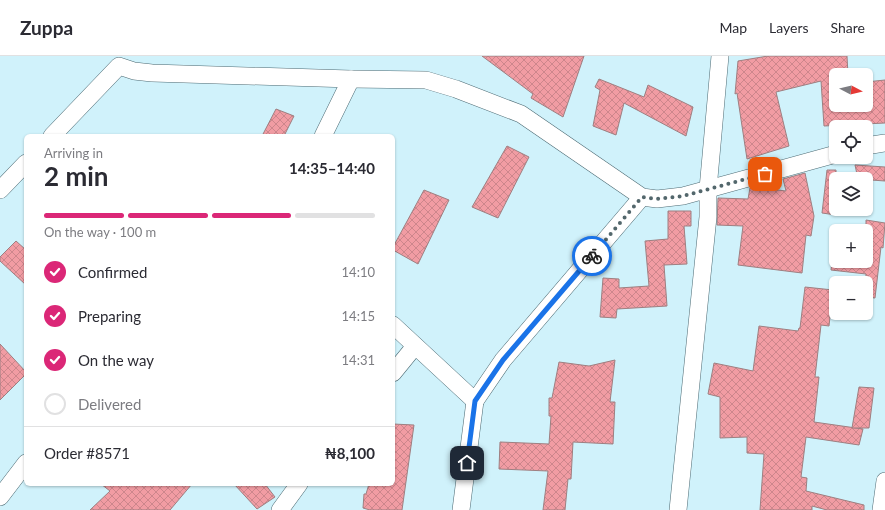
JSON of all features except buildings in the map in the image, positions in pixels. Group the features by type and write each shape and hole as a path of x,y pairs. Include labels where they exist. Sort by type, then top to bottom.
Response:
{"street":[{"path":"678,510 708,217 708,189 720,56"},
{"path":"54,134 116,61 134,71 152,73 426,80 456,89 520,114 642,197 657,199 683,196 829,156"},
{"path":"325,134 351,79"},
{"path":"873,145 885,143"},
{"path":"0,190 24,165"},
{"path":"461,510 475,401 503,360 642,197"},
{"path":"395,328 475,401"},
{"path":"395,370 415,346"},
{"path":"0,497 24,467"},
{"path":"881,510 885,481"},
{"path":"280,510 298,486"}],"way so far":[{"path":"592,256 642,197 657,199 683,196 765,174"}],"route":[{"path":"467,463 475,401 503,360 592,256"}]}
